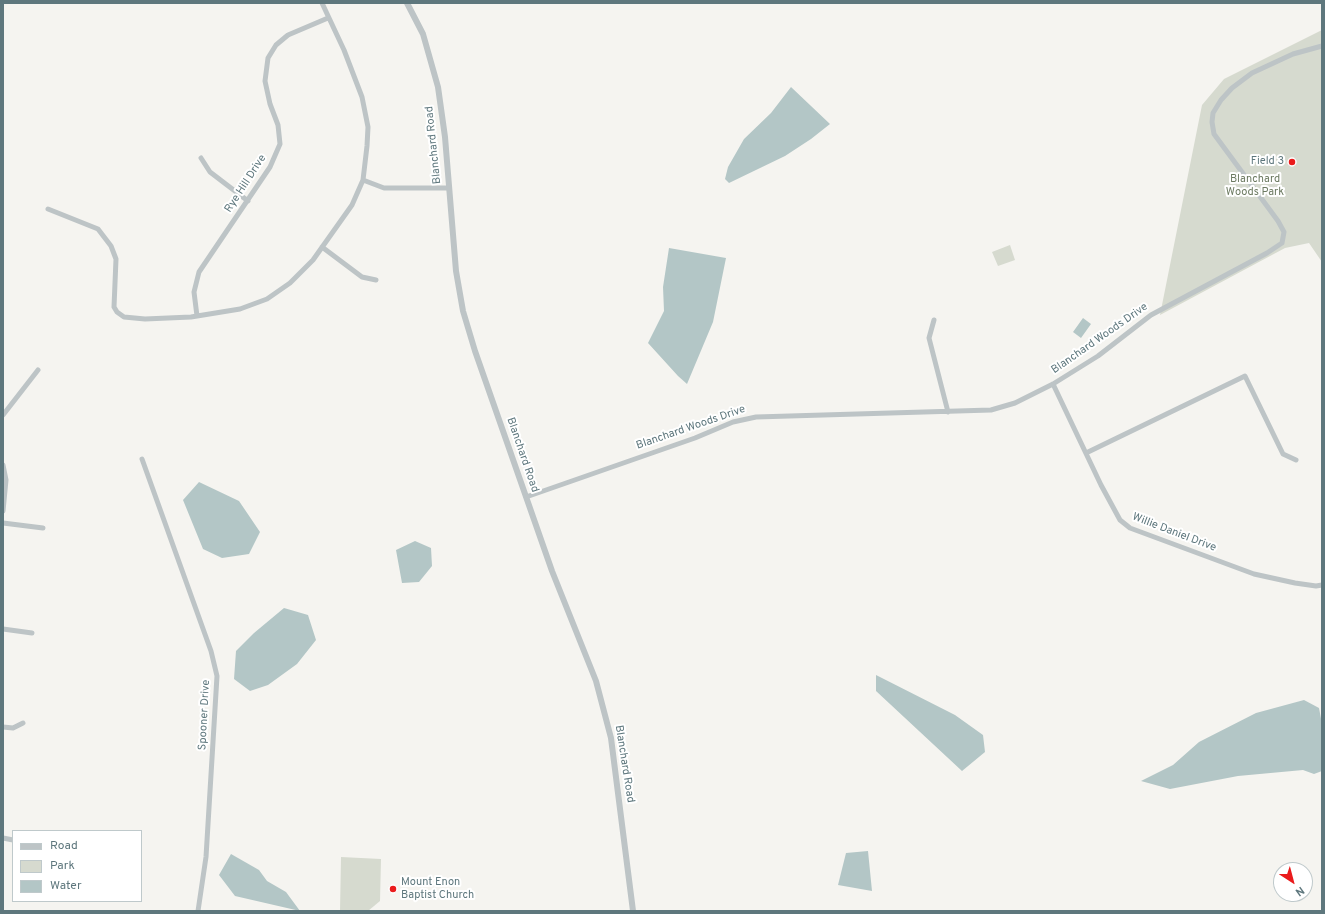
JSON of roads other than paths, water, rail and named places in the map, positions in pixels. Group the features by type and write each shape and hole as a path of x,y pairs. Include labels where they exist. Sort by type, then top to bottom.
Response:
{"street":[{"path":"48,210 98,229 111,246 116,259 113,293 114,307 117,312 124,317 145,319 197,316 240,309 267,299 290,283 313,260 352,205 362,180 368,127 363,104 344,50 322,3"},
{"name":"Blanchard Road","path":"407,3 423,34 438,87 445,138 456,271 463,311 475,351 560,594 596,681 611,738 633,911"},
{"name":"Rye Hill Drive","path":"197,316 194,292 199,272 270,167 280,144 278,125 270,104 264,81 268,58 276,45 288,36 328,18"},
{"name":"Blanchard Woods Drive","path":"526,497 695,438 733,422 756,417 991,410 1015,403 1053,384 1098,356 1151,315 1267,253 1282,243 1284,232 1278,221 1214,134 1212,122 1213,113 1216,106 1225,96 1252,73 1293,54 1322,46"},
{"path":"201,158 210,172 248,201"},
{"path":"362,180 384,188 449,188"},
{"path":"322,247 362,277 376,280"},
{"path":"934,320 929,338 948,412"},
{"path":"3,415 38,370"},
{"path":"1086,453 1245,376 1283,454 1296,460"},
{"name":"Willie Daniel Drive","path":"1053,384 1120,520 1130,528 1254,574 1295,583 1316,586 1322,585"},
{"name":"Spooner Drive","path":"142,459 210,650 217,676 206,857 198,911"},
{"path":"3,465 6,480 3,511"},
{"path":"3,523 43,528"},
{"path":"3,629 32,633"},
{"path":"3,727 13,728 23,723"}],"water":[{"path":"791,87 830,124 811,139 785,156 729,183 725,179 728,167 744,139 771,113"},
{"path":"669,248 726,258 713,322 687,384 648,343 664,311 663,287"},
{"path":"1083,318 1091,324 1081,338 1073,332"},
{"path":"199,482 239,501 260,532 249,554 222,558 203,549 183,500"},
{"path":"415,541 431,548 432,566 419,582 402,583 396,550"},
{"path":"284,608 308,615 316,640 297,664 268,685 250,691 234,679 236,651 254,633"},
{"path":"876,675 955,715 983,735 985,752 962,771 876,691"},
{"path":"1304,700 1319,708 1322,724 1322,771 1314,774 1303,770 1238,776 1170,789 1141,781 1173,765 1199,742 1256,713"},
{"path":"868,851 872,891 838,885 846,853"},
{"path":"231,854 259,870 267,881 286,892 300,911 235,896 219,875"}],"place":[{"name":"Field 3","path":"1292,162"},
{"name":"Mount Enon Baptist Church","path":"393,889"}],"park label":[{"name":"Blanchard Woods Park","path":"1255,186"}]}
